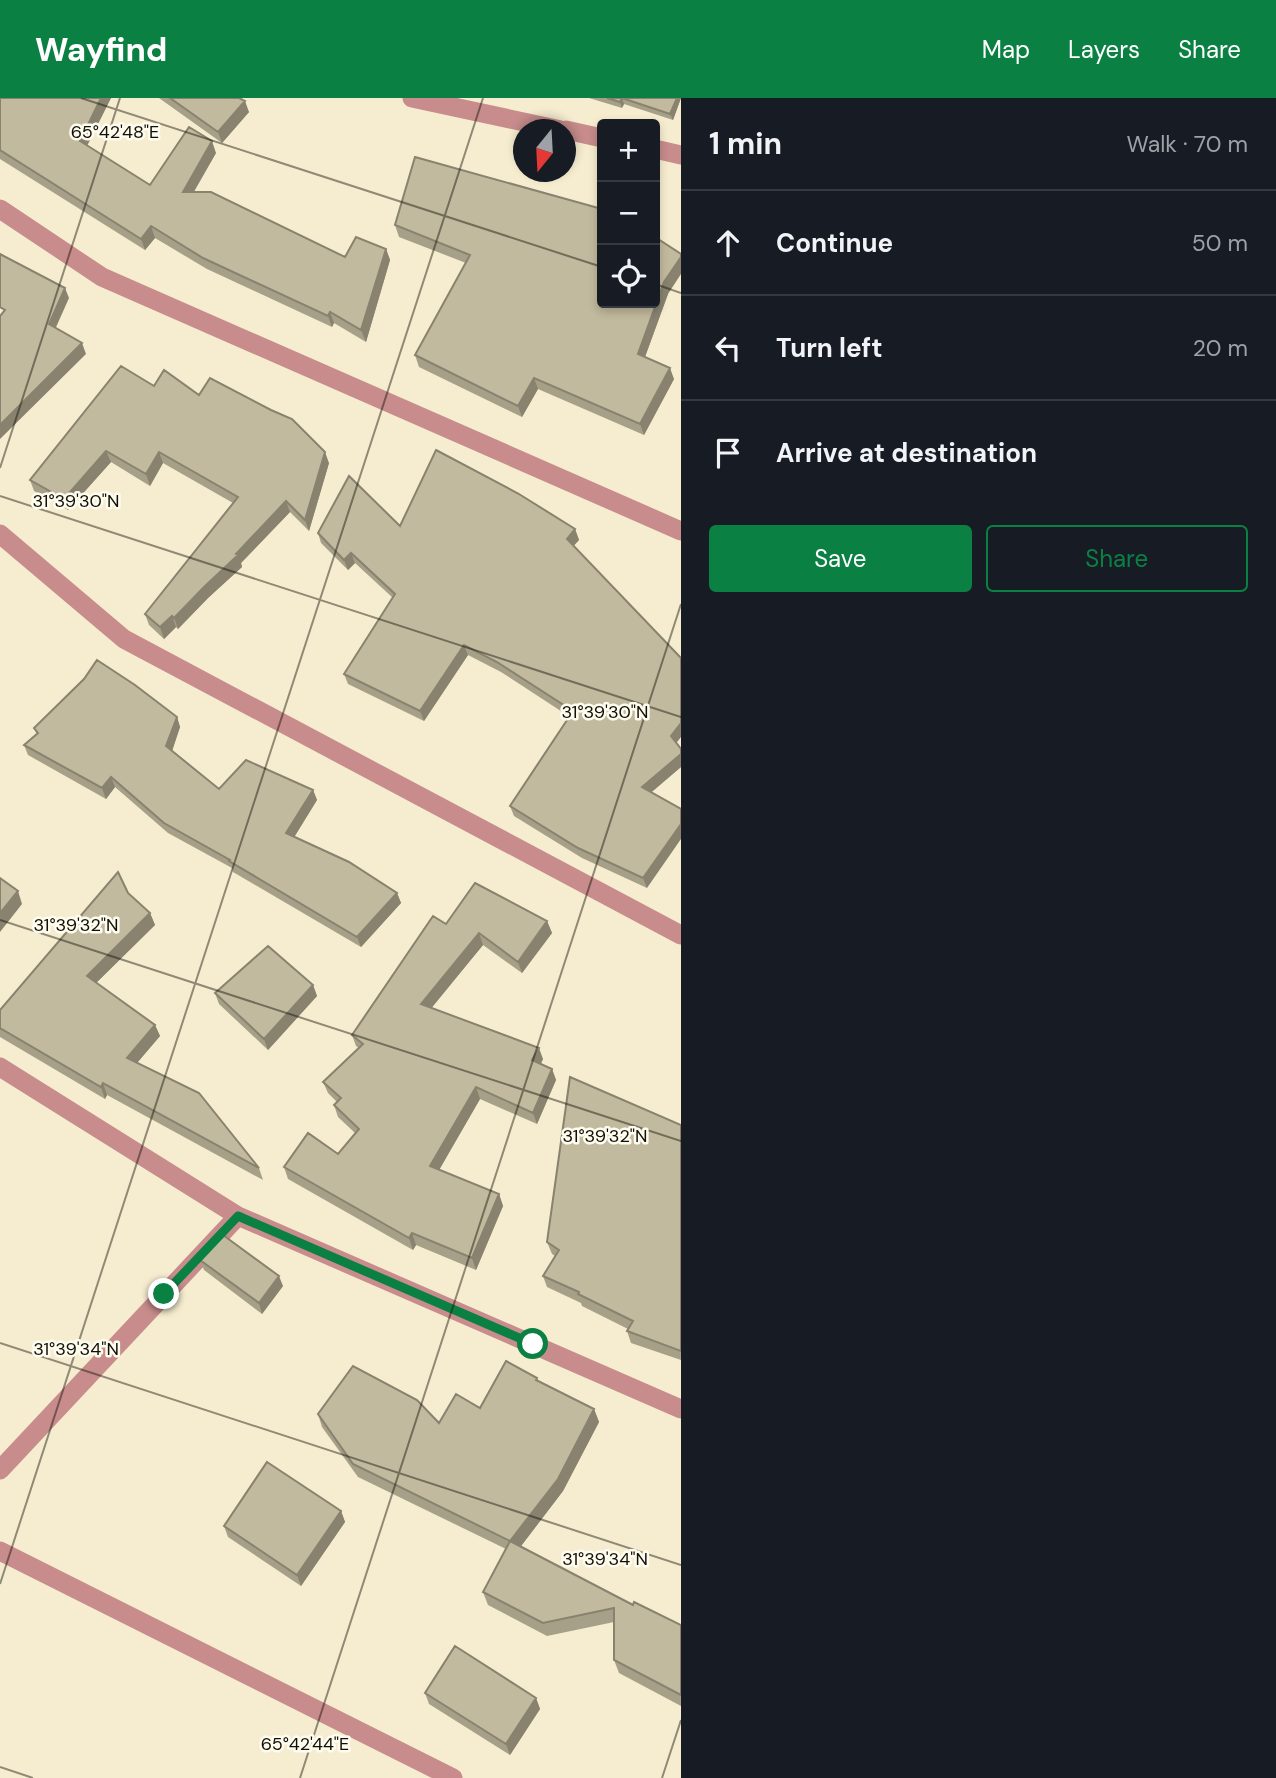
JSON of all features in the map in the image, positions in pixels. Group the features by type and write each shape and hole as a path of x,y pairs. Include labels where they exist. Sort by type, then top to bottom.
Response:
{"street":[{"path":"412,98 513,119"},
{"path":"576,133 597,137"},
{"path":"660,150 681,155"},
{"path":"0,209 102,278 681,531"},
{"path":"0,534 124,639 681,934"},
{"path":"0,1067 238,1216 681,1409"},
{"path":"0,1470 238,1216"},
{"path":"0,1551 453,1778"}],"building":[{"path":"0,98 101,98 80,141 150,185 189,127 212,141 183,192 211,192 345,257 356,237 386,249 361,330 330,312 328,316 203,258 151,226 141,239 0,150"},
{"path":"170,98 239,98 245,101 218,132"},
{"path":"622,98 677,98 670,114"},
{"path":"415,157 597,208 597,308 655,308 638,354 670,368 640,424 534,378 518,406 415,355 470,255 395,225"},
{"path":"660,240 681,254 660,293"},
{"path":"0,254 65,288 49,324 82,343 0,425 0,316 5,310 0,307"},
{"path":"121,366 154,386 164,370 199,395 210,378 292,419 325,452 305,520 286,501 236,554 238,555 174,618 172,616 160,627 145,614 238,497 159,452 146,474 106,451 64,499 30,480"},
{"path":"436,450 519,494 575,529 567,539 681,658 681,723 671,736 681,749 681,754 642,787 681,809 681,824 643,878 578,848 510,806 573,711 497,662 464,645 420,711 344,674 395,594 351,553 344,560 318,533 349,476 400,526"},
{"path":"97,660 177,717 166,746 219,789 246,760 313,790 286,833 349,862 397,893 357,937 164,823 111,777 102,788 24,745 38,733 34,728 84,679"},
{"path":"118,872 128,893 150,913 87,976 155,1025 127,1058 199,1093 259,1168 103,1083 101,1087 0,1028 0,1010"},
{"path":"0,878 18,891 0,913"},
{"path":"475,883 547,921 518,962 479,933 421,1004 539,1048 532,1060 552,1069 533,1113 476,1087 430,1166 499,1194 472,1258 412,1233 409,1238 284,1167 308,1133 338,1154 359,1129 334,1105 341,1098 323,1082 363,1044 352,1035 433,916 446,924"},
{"path":"268,946 313,985 264,1039 215,993"},
{"path":"570,1077 681,1125 681,1351 627,1331 633,1321 543,1276 559,1250 547,1242"},
{"path":"223,1235 279,1276 259,1303 200,1260"},
{"path":"506,1361 537,1378 536,1380 594,1409 558,1479 510,1541 353,1464 318,1414 353,1366 417,1400 439,1423 456,1394 480,1408"},
{"path":"267,1462 341,1511 297,1575 224,1526"},
{"path":"510,1541 633,1605 634,1602 681,1625 681,1695 614,1660 614,1608 543,1623 483,1592"},
{"path":"455,1646 536,1698 506,1744 425,1693"}],"route":[{"path":"164,1294 238,1216 533,1344"}]}
